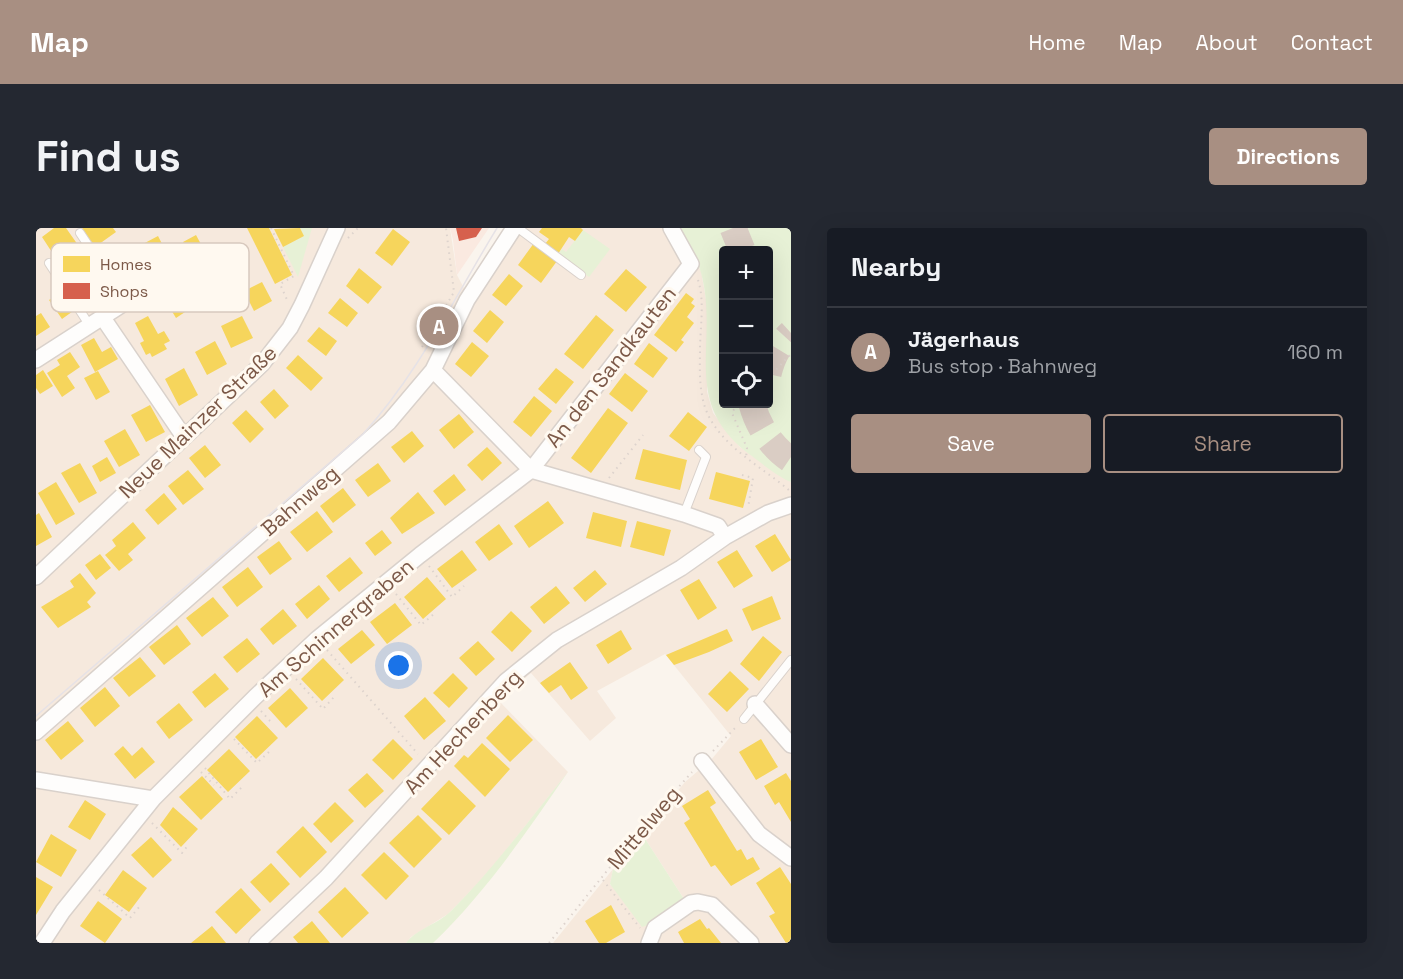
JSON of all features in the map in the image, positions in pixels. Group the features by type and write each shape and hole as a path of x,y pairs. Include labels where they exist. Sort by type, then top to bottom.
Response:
{"street":[{"name":"Neue Mainzer Straße","path":"328,245 331,228"},
{"name":"Neue Mainzer Straße","path":"36,577 262,364 277,346 302,306 337,228"},
{"name":"Bahnweg","path":"36,732 389,422 433,370 467,300 516,228"},
{"path":"671,228 691,264"},
{"name":"An den Sandkauten","path":"531,470 691,264"},
{"path":"36,360 111,312"},
{"path":"96,322 184,437"},
{"path":"433,370 531,470 684,514 718,526 725,537"},
{"name":"Am Schinnergraben","path":"42,943 87,880 153,799 286,668 317,639 420,555 531,470"},
{"name":"Am Hechenberg","path":"257,943 326,878 430,767 506,681 557,640 681,568 725,537 768,513 791,505"},
{"path":"755,704 791,745"},
{"path":"702,761 759,834 791,858"},
{"path":"36,780 153,799"},
{"path":"649,941 655,928 691,903 704,902 712,905 751,943"}],"lane":[{"path":"516,228 581,275"},
{"path":"80,233 87,243"},
{"path":"88,312 96,322"},
{"path":"684,514 706,457 699,450"},
{"path":"744,719 791,660"}],"path":[{"path":"271,228 294,276 280,284 288,304"},
{"path":"352,237 358,228"},
{"path":"422,347 454,292 446,228"},
{"path":"691,264 699,284 701,304 702,397 715,426 746,458 791,492"},
{"path":"773,373 791,354"},
{"path":"735,408 732,413 747,448 746,458"},
{"path":"600,490 643,435"},
{"path":"742,475 753,478 747,514"},
{"path":"420,555 452,597 464,586"},
{"path":"387,582 421,625 435,613"},
{"path":"317,639 430,767"},
{"path":"286,668 322,709 334,697"},
{"name":"Mittelweg","path":"549,943 635,836 702,761 744,719"},
{"path":"224,728 257,763 271,750"},
{"path":"193,759 214,786"},
{"path":"193,759 230,799 243,786"},
{"path":"142,812 182,853 189,844"},
{"path":"602,879 649,941"},
{"path":"87,880 130,918 140,906"}],"shaded area":[{"path":"36,228 450,228 457,275 466,292 508,228 678,228 701,271 707,305 707,392 713,413 740,447 791,482 791,943 553,943 613,869 610,885 684,899 642,834 685,782 711,760 731,736 665,654 597,691 616,718 590,741 531,673 499,701 568,772 488,873 448,914 411,937 406,943 36,943"},
{"path":"450,228 489,228 457,275 453,240"}],"green space":[{"path":"300,228 312,228 298,277 283,247 303,236"},
{"path":"678,228 791,228 791,482 749,454 728,434 715,413 708,392 706,370 706,299 701,273 694,255"},
{"path":"583,230 610,249 589,277 558,254 562,249 566,252"},
{"path":"568,772 505,861 452,924 433,943 406,943 446,915 467,895"},
{"path":"642,834 684,899 642,927 610,884 613,869"}],"building: Homes":[{"path":"54,228 66,228 77,243 51,243 51,251 42,237"},
{"path":"82,228 113,228 116,232 101,243 92,243"},
{"path":"247,228 269,228 292,275 275,284"},
{"path":"300,228 304,236 283,247 274,229"},
{"path":"542,228 581,228 583,230 575,241 569,237 558,254 545,244 549,239 539,232"},
{"path":"393,229 410,242 392,266 375,253"},
{"path":"196,235 200,243 184,243"},
{"path":"158,236 162,243 145,243"},
{"path":"534,243 557,261 541,283 518,265"},
{"path":"359,268 382,287 368,304 346,286"},
{"path":"626,269 647,287 626,312 604,294"},
{"path":"509,274 523,286 506,306 492,295"},
{"path":"262,282 272,301 254,311 249,301 249,288"},
{"path":"686,293 694,299 691,303 695,306 687,317 694,323 681,340 684,342 676,352 654,335"},
{"path":"340,298 358,313 347,327 328,313"},
{"path":"490,310 504,322 487,343 473,331"},
{"path":"57,312 72,312 62,319"},
{"path":"172,312 185,312 176,318"},
{"path":"41,313 50,327 36,336 36,316"},
{"path":"596,315 614,330 583,369 564,354"},
{"path":"148,316 158,334 164,331 170,341 164,344 167,349 152,357 150,353 146,355 140,343 144,341 135,323"},
{"path":"242,316 253,338 231,348 221,326"},
{"path":"319,327 337,341 326,356 307,341"},
{"path":"94,338 102,352 111,347 118,359 95,372 81,345"},
{"path":"215,341 227,364 207,375 195,352"},
{"path":"472,342 489,356 471,377 455,364"},
{"path":"649,343 668,358 653,378 634,364"},
{"path":"70,352 80,367 67,376 75,388 62,397 47,373 60,365 57,360"},
{"path":"298,355 323,378 311,391 286,368"},
{"path":"184,368 198,395 179,406 165,379"},
{"path":"556,368 574,382 556,404 538,389"},
{"path":"43,370 53,386 40,394 36,388 36,375"},
{"path":"98,371 110,392 96,400 84,378"},
{"path":"625,373 648,391 632,412 609,394"},
{"path":"274,389 289,406 275,419 260,402"},
{"path":"534,396 552,411 531,437 513,422"},
{"path":"150,405 165,432 146,442 131,415"},
{"path":"608,408 628,423 591,473 571,458"},
{"path":"246,410 264,429 250,443 232,423"},
{"path":"688,412 707,427 689,451 669,436"},
{"path":"459,414 474,432 454,449 439,430"},
{"path":"125,429 140,455 119,467 104,441"},
{"path":"412,431 424,446 404,463 391,447"},
{"path":"205,445 221,465 205,478 189,458"},
{"path":"487,447 502,463 482,481 467,465"},
{"path":"643,449 687,460 680,490 635,479"},
{"path":"107,457 116,473 100,482 92,466"},
{"path":"80,463 97,493 79,503 61,473"},
{"path":"378,463 391,481 368,497 355,480"},
{"path":"188,470 204,489 183,505 168,486"},
{"path":"716,472 750,481 743,508 709,499"},
{"path":"454,474 466,490 445,506 433,491"},
{"path":"56,482 75,514 56,525 38,493"},
{"path":"343,488 356,505 333,523 320,506"},
{"path":"418,492 435,513 402,534 390,518"},
{"path":"164,493 177,509 158,525 145,510"},
{"path":"548,501 564,523 529,548 514,526"},
{"path":"317,511 333,532 307,552 290,532"},
{"path":"593,512 627,521 621,547 586,538"},
{"path":"39,513 52,537 36,546 36,515"},
{"path":"637,521 671,530 664,556 630,547"},
{"path":"133,522 146,538 128,554 133,560 119,571 105,555 116,546 112,540"},
{"path":"499,524 513,544 489,561 475,542"},
{"path":"382,530 392,543 375,556 365,543"},
{"path":"775,534 791,560 772,572 755,546"},
{"path":"279,541 292,559 270,575 257,557"},
{"path":"462,550 477,570 452,588 437,569"},
{"path":"737,550 753,576 734,588 717,562"},
{"path":"100,554 111,568 96,580 85,565"},
{"path":"350,557 363,573 339,592 326,576"},
{"path":"248,567 263,587 237,607 222,587"},
{"path":"595,570 607,584 585,602 573,588"},
{"path":"80,573 96,593 87,602 91,607 58,628 41,607 74,587 70,581"},
{"path":"427,577 446,599 423,619 404,597"},
{"path":"699,579 717,608 698,620 680,590"},
{"path":"319,585 330,599 307,619 295,604"},
{"path":"556,586 570,603 544,624 530,607"},
{"path":"772,596 781,619 752,631 742,609"},
{"path":"213,597 229,616 202,637 186,618"},
{"path":"395,603 412,625 387,644 370,622"},
{"path":"283,609 297,626 273,645 260,629"},
{"path":"511,611 532,631 512,652 491,632"},
{"path":"177,625 191,644 164,665 149,647"},
{"path":"727,629 733,641 709,652 674,665 666,655"},
{"path":"362,630 375,645 351,664 338,649"},
{"path":"621,630 632,649 608,664 596,645"},
{"path":"763,636 782,652 759,681 740,664"},
{"path":"247,638 260,654 237,673 223,657"},
{"path":"478,641 495,659 476,676 459,658"},
{"path":"140,657 156,676 129,697 113,678"},
{"path":"323,658 344,680 322,701 301,679"},
{"path":"570,662 588,688 571,700 561,685 549,693 540,683"},
{"path":"730,671 749,689 727,712 708,694"},
{"path":"215,673 229,689 205,708 192,692"},
{"path":"453,673 468,688 449,708 433,693"},
{"path":"105,687 120,706 95,727 80,708"},
{"path":"290,688 308,708 286,728 268,708"},
{"path":"425,697 446,721 424,740 404,716"},
{"path":"179,703 193,720 169,739 156,722"},
{"path":"508,715 533,740 510,762 486,738"},
{"path":"257,716 278,738 256,759 235,737"},
{"path":"68,721 84,741 61,760 45,740"},
{"path":"393,739 413,759 393,780 372,760"},
{"path":"761,739 778,767 756,780 739,752"},
{"path":"482,743 510,769 485,797 454,766 464,755 468,758"},
{"path":"123,746 132,756 142,747 155,762 135,779 114,754"},
{"path":"229,749 250,771 228,792 207,770"},
{"path":"367,773 384,791 365,808 348,790"},
{"path":"786,773 791,781 791,822 779,802 775,805 764,786"},
{"path":"202,776 223,799 201,820 179,797"},
{"path":"449,780 476,806 449,835 421,809"},
{"path":"708,790 716,803 710,807 737,851 741,849 747,860 753,857 760,869 731,886 715,865 711,867 684,823 690,819 682,806"},
{"path":"85,800 106,814 90,840 68,827"},
{"path":"335,802 354,821 331,843 313,824"},
{"path":"173,807 198,829 181,847 160,825"},
{"path":"418,815 442,839 414,868 389,843"},
{"path":"303,826 327,852 300,878 276,852"},
{"path":"51,834 77,850 61,877 36,862"},
{"path":"151,837 172,860 153,878 131,855"},
{"path":"384,852 409,876 386,900 361,875"},
{"path":"271,863 290,884 270,903 250,882"},
{"path":"780,867 791,884 791,943 786,943 769,916 775,913 756,883"},
{"path":"123,870 147,888 129,912 105,895"},
{"path":"36,877 53,887 36,915"},
{"path":"345,887 369,913 342,938 318,912"},
{"path":"241,888 261,910 236,934 215,912"},
{"path":"98,901 122,919 105,943 80,926"},
{"path":"611,905 625,932 606,943 599,943 585,921"},
{"path":"700,919 721,943 684,943 678,932"},
{"path":"312,921 330,943 298,943 293,937"},
{"path":"212,926 226,943 191,943"}],"building: Shops":[{"path":"456,228 482,228 476,237 459,241"}],"tunnel":[{"path":"733,228 740,246"},
{"path":"773,359 776,351 791,333"},
{"path":"754,408 766,435 777,449 791,460"}],"tram line":[{"path":"36,716 363,434 402,386 419,360 497,228"}],"place":[{"name":"Jägerhaus","path":"439,326"}]}
